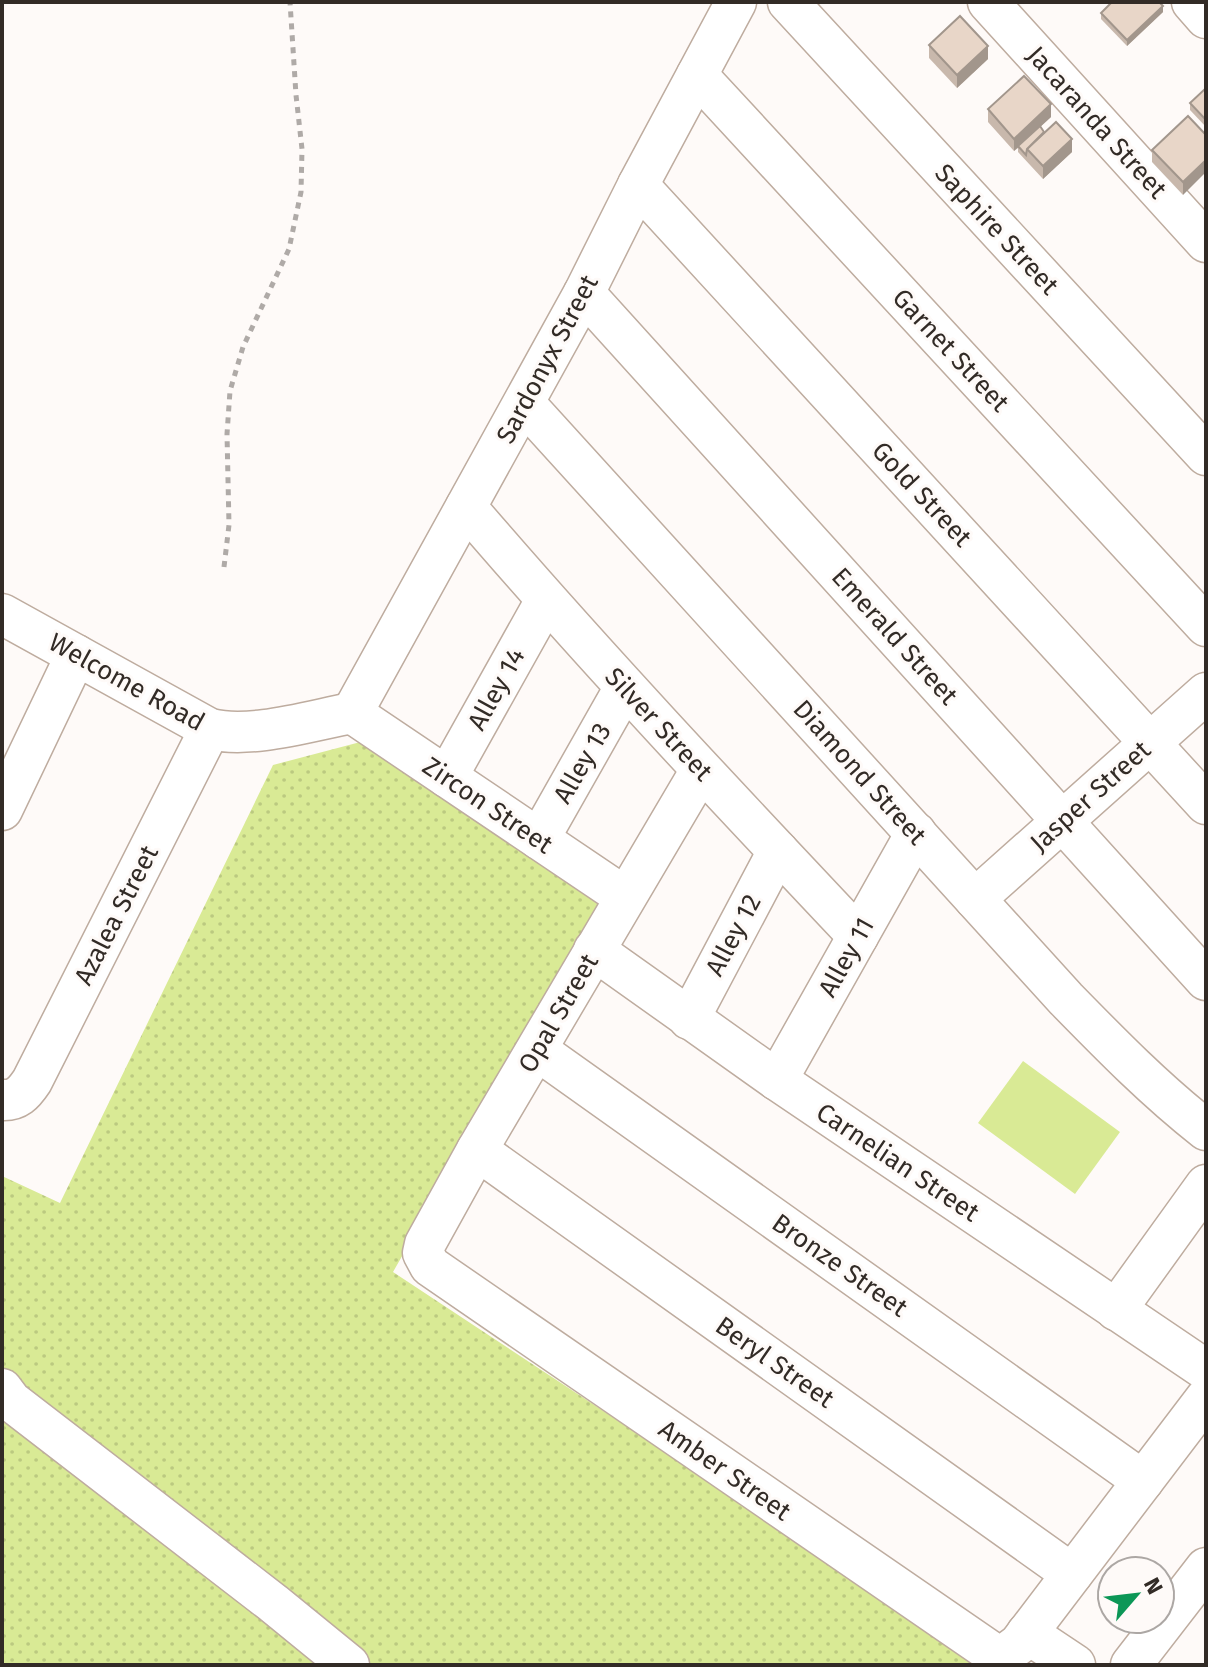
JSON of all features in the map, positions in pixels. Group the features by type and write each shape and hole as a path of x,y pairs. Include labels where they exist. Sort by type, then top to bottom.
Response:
{"street":[{"name":"Sardonyx Street","path":"352,713 584,293 736,2"},
{"name":"Saphire Street","path":"788,2 1206,455"},
{"name":"Jacaranda Street","path":"988,2 1206,242"},
{"path":"1192,2 1206,18"},
{"name":"Garnet Street","path":"697,75 1206,626"},
{"name":"Gold Street","path":"638,185 1206,804"},
{"name":"Emerald Street","path":"584,293 1206,980"},
{"name":"Diamond Street","path":"524,403 1066,999 1128,1063 1206,1130"},
{"name":"Silver Street","path":"466,507 625,687 858,936"},
{"name":"Alley 14","path":"447,777 546,600"},
{"name":"Welcome Road","path":"2,614 210,729 246,733 352,713"},
{"path":"2,810 76,655"},
{"name":"Alley 13","path":"539,839 625,687"},
{"name":"Jasper Street","path":"975,899 1206,693"},
{"name":"Zircon Street","path":"352,713 625,897"},
{"name":"Azalea Street","path":"10,1099 32,1081 210,729"},
{"name":"Opal Street","path":"425,1259 425,1244 477,1150 701,770"},
{"name":"Alley 11","path":"777,1080 916,833"},
{"name":"Alley 12","path":"689,1019 778,851"},
{"name":"Carnelian Street","path":"594,950 777,1080 1203,1369"},
{"name":"Bronze Street","path":"537,1050 1143,1481"},
{"name":"Beryl Street","path":"477,1150 1072,1574"},
{"path":"1116,1310 1206,1185"},
{"name":"Amber Street","path":"425,1259 450,1281 994,1654 1007,1653 1019,1644 1143,1481 1192,1443 1203,1369"},
{"path":"5,1397 349,1665"},
{"path":"1131,1665 1206,1568"},
{"path":"1027,1633 1075,1665"}],"path":[{"path":"224,567 229,525 227,434 230,391 243,347 289,249 301,192 302,149 290,2"}],"green space":[{"path":"368,740 607,897 393,1272 988,1665 2,1665 2,1176 60,1203 273,765"},
{"path":"1023,1061 1120,1132 1075,1194 978,1123"}],"building":[{"path":"1112,2 1159,2 1163,6 1127,40 1101,13"},
{"path":"960,16 988,46 957,75 929,45"},
{"path":"1024,76 1051,104 1014,139 988,109"},
{"path":"1206,88 1206,120 1190,103"},
{"path":"1188,116 1206,135 1206,160 1183,182 1152,150"},
{"path":"1056,122 1072,139 1043,166 1027,149"},
{"path":"1040,126 1044,132 1027,149 1026,155 1018,146"}]}
